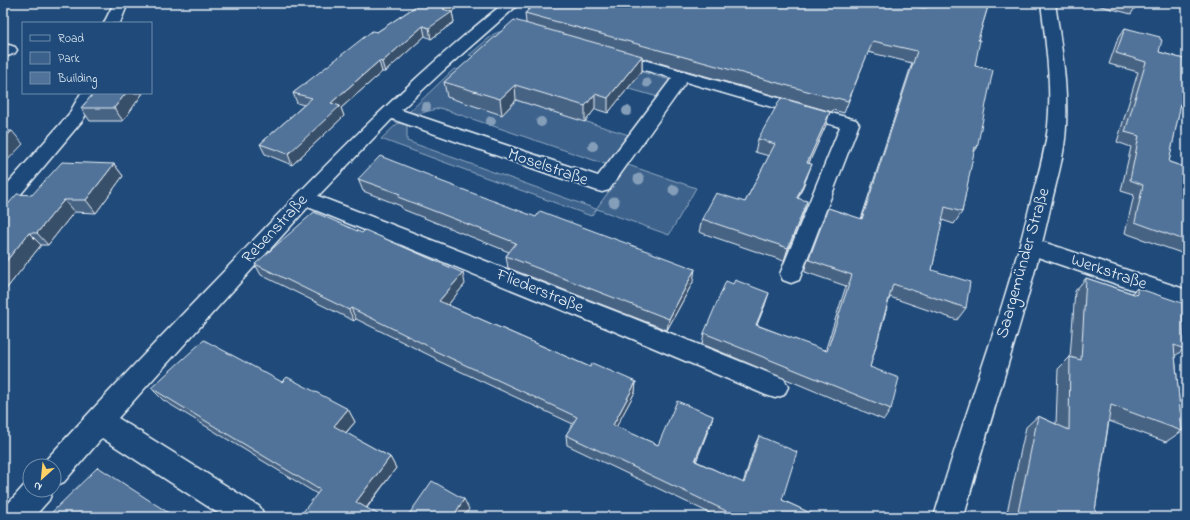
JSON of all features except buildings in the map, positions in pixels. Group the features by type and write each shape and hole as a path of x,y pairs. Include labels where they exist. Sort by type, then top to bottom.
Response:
{"street":[{"path":"112,22 121,3"},
{"name":"Rebenstraße","path":"62,463 304,198 388,112 446,57 513,3"},
{"name":"Saargemünder Straße","path":"949,517 963,465 1031,246 1057,127 1058,72 1048,3"},
{"path":"490,21 509,27"},
{"path":"598,52 850,124 791,274"},
{"name":"Moselstraße","path":"388,112 602,185 682,76"},
{"path":"3,202 76,117 89,94"},
{"name":"Fliederstraße","path":"304,198 607,318 775,387"},
{"name":"Werkstraße","path":"1031,246 1187,299"},
{"path":"99,421 250,517"},
{"path":"15,517 32,498"}],"green space":[{"path":"502,31 670,80 658,97 497,51 487,60 469,55 494,34"},
{"path":"454,69 472,74 516,100 629,135 608,165 440,108 418,114 409,112"},
{"path":"398,123 407,125 407,141 596,209 628,165 696,188 669,235 597,209 591,216 381,139"}]}
